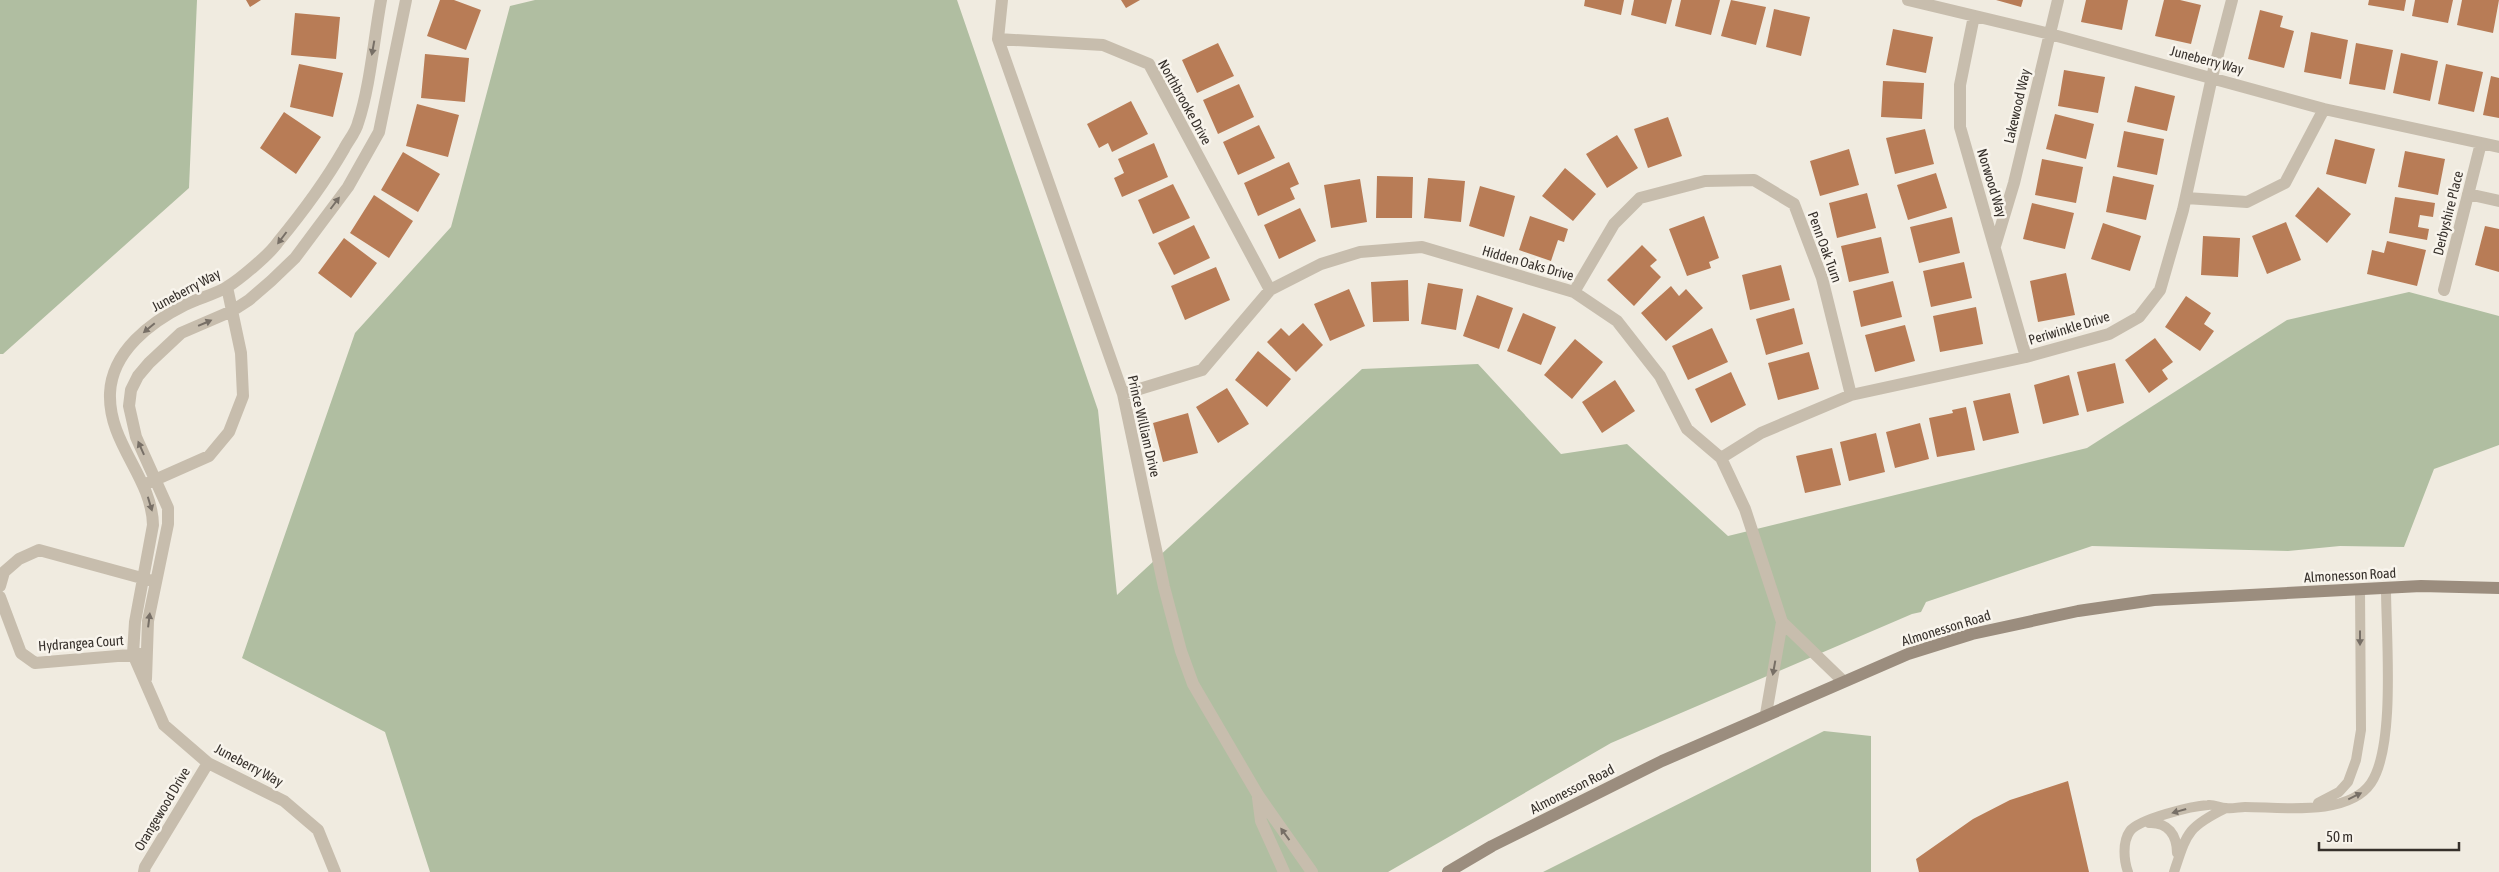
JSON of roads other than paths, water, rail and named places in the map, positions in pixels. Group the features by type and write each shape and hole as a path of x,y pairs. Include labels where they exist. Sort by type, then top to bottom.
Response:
{"main road":[{"name":"Almonesson Road","path":"1448,872 1492,846 1662,761 1766,714 1908,654 1972,634 2078,611 2154,600 2386,588 2499,588"}],"street":[{"path":"383,0 404,3"},
{"name":"Juneberry Way","path":"335,872 318,830 284,801 208,763 164,725 146,687 135,622 153,524 152,510 144,484 126,455 113,418 110,392 116,370 126,349 160,318 227,287 277,245 329,175 358,124 383,0"},
{"name":"Prince William Drive","path":"1002,0 998,39 1123,394 1164,587 1181,651 1193,684 1258,796 1312,872"},
{"name":"Juneberry Way","path":"1908,0 2050,34 2324,109 2499,147"},
{"name":"Lakewood Way","path":"1995,246 2014,183 2058,0"},
{"name":"Periwinkle Drive","path":"1721,458 1761,434 1851,395 2026,357 2109,334 2138,317 2160,290 2186,198 2212,77 2232,0"},
{"name":"Juneberry Way","path":"140,654 168,524 168,508 136,437 129,406 131,390 138,376 149,363 181,333 232,311 249,300 294,258 348,187 379,132 404,3"},
{"name":"Norwood Way","path":"1974,16 1960,86 1960,127 2026,357"},
{"name":"Northbrooke Drive","path":"998,39 1103,45 1149,64 1270,290"},
{"path":"2186,198 2247,202 2285,183 2324,109"},
{"path":"358,124 379,132"},
{"name":"Derbyshire Place","path":"2444,290 2481,143"},
{"name":"Penn Oak Turn","path":"1574,292 1614,224 1640,198 1705,181 1754,180 1794,204 1822,278 1851,395"},
{"path":"2468,194 2499,201"},
{"path":"303,210 320,224"},
{"name":"Hidden Oaks Drive","path":"1123,394 1202,370 1270,290 1321,264 1360,252 1422,247 1574,292 1617,321 1660,376 1687,429 1721,458 1745,509 1782,622 1843,681"},
{"path":"144,484 209,456 229,432 243,396 241,353 227,287"},
{"path":"0,586 4,572 19,559 39,550 155,581"},
{"name":"Hydrangea Court","path":"0,597 21,653 35,663 140,654"},
{"name":"Hidden Oaks Drive","path":"1766,714 1782,622"},
{"name":"Orangewood Drive","path":"144,872 145,867 184,800 208,763"},
{"name":"Prince William Drive","path":"1258,796 1261,821 1284,872"}],"lane":[{"path":"2128,872 2125,854 2127,836 2130,830 2192,807 2210,804 2226,808 2308,808 2342,802 2361,794 2370,784 2377,771 2387,731 2386,588"},
{"path":"2308,808 2339,792 2348,782 2356,760 2360,730 2360,589"},
{"path":"2174,872 2184,841 2192,829 2205,819 2226,808"},
{"path":"2142,824 2159,824 2174,834 2177,844 2177,861"}]}
